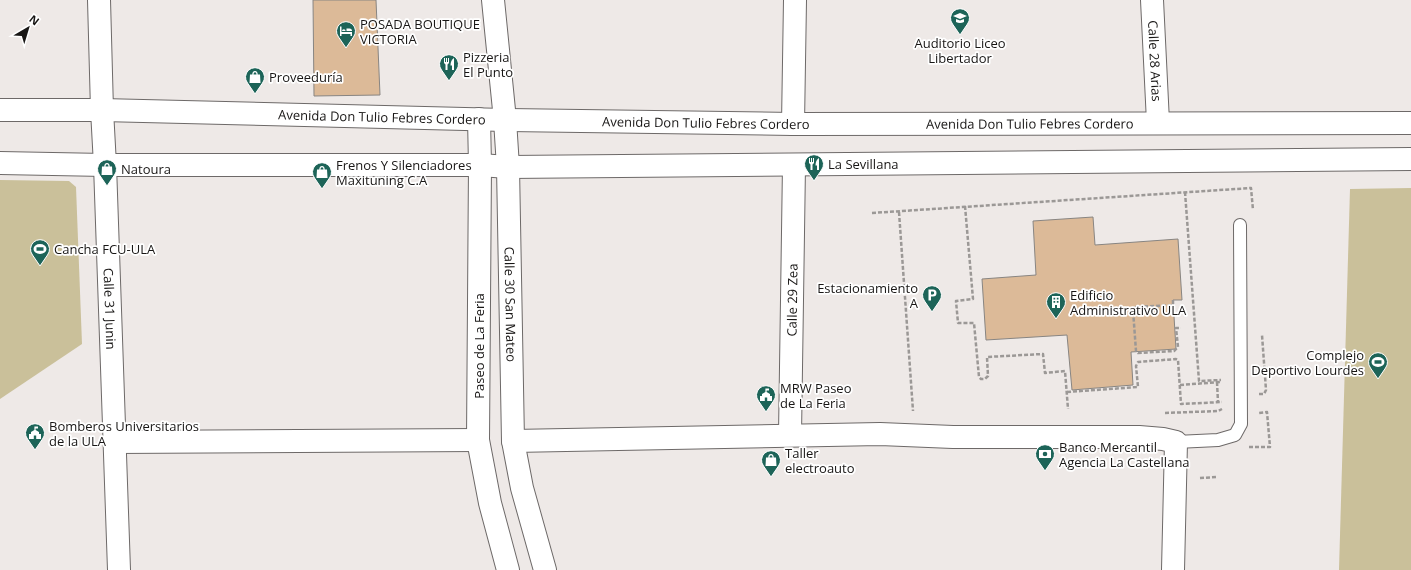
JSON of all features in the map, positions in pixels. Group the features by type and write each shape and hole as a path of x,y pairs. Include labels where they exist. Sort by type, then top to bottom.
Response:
{"street":[{"name":"Calle 31 Junin","path":"99,0 102,110 106,165 119,570"},
{"path":"493,0 505,120"},
{"path":"793,124 796,0"},
{"name":"Calle 28 Arias","path":"1152,0 1158,122"},
{"name":"Avenida Don Tulio Febres Cordero","path":"0,110 102,110 505,120 793,124 1158,122 1411,123"},
{"name":"Paseo de La Feria","path":"479,119 478,440 490,503 508,570"},
{"name":"Calle 30 San Mateo","path":"505,120 508,167 513,441"},
{"path":"0,163 106,165 480,165 508,167 1411,159"},
{"name":"Calle 29 Zea","path":"790,435 794,165"},
{"path":"545,570 522,488 513,441 880,434 953,437 1139,437 1163,439 1176,442 1173,570"},
{"path":"115,442 478,440"}],"lane":[{"path":"1176,442 1218,440 1235,435 1242,424 1240,225"}],"path":[{"path":"872,213 1251,188 1253,211"},
{"path":"1180,385 1220,382 1220,379 1199,381 1185,192"},
{"path":"965,206 973,299 956,301 958,323 974,323 979,377 981,379 985,379 988,376 986,357 1043,354 1045,373 1065,371 1068,409"},
{"path":"899,212 913,417"},
{"path":"1173,300 1173,305 1136,307 1133,310 1136,351 1138,353 1174,351 1178,347 1176,328 1181,328"},
{"path":"1256,395 1263,394 1266,390 1262,335"},
{"path":"1067,392 1138,387 1136,366 1138,362 1176,359 1178,360 1182,404 1223,402 1222,409 1218,411"},
{"path":"1217,382 1218,402"},
{"path":"1248,447 1270,447 1267,412 1254,413"},
{"path":"1198,478 1217,477"}],"shaded area":[{"name":"Cancha FCU-ULA","path":"0,180 69,181 76,187 82,344 0,399"},
{"name":"Complejo Deportivo Lourdes","path":"1411,188 1411,570 1339,570 1350,189"}],"building":[{"name":"POSADA BOUTIQUE VICTORIA","path":"313,0 376,0 380,95 314,96"},
{"name":"Edificio Administrativo ULA","path":"1093,217 1095,245 1178,239 1182,300 1173,300 1176,349 1131,352 1133,385 1072,390 1067,335 986,340 982,279 1036,275 1033,221"}],"place":[{"name":"Auditorio Liceo Libertador","path":"960,35"},
{"name":"POSADA BOUTIQUE VICTORIA","path":"346,48"},
{"name":"Pizzeria El Punto","path":"449,81"},
{"name":"Proveeduría","path":"255,94"},
{"name":"La Sevillana","path":"814,181"},
{"name":"Natoura","path":"107,186"},
{"name":"Frenos Y Silenciadores Maxituning C.A","path":"322,189"},
{"name":"Cancha FCU-ULA","path":"40,266"},
{"name":"Estacionamiento A","path":"932,312"},
{"name":"Edificio Administrativo ULA","path":"1056,319"},
{"name":"Complejo Deportivo Lourdes","path":"1378,379"},
{"name":"MRW Paseo de La Feria","path":"766,412"},
{"name":"Bomberos Universitarios de la ULA","path":"35,450"},
{"name":"Banco Mercantil Agencia La Castellana","path":"1045,471"},
{"name":"Taller electroauto","path":"771,477"}]}
